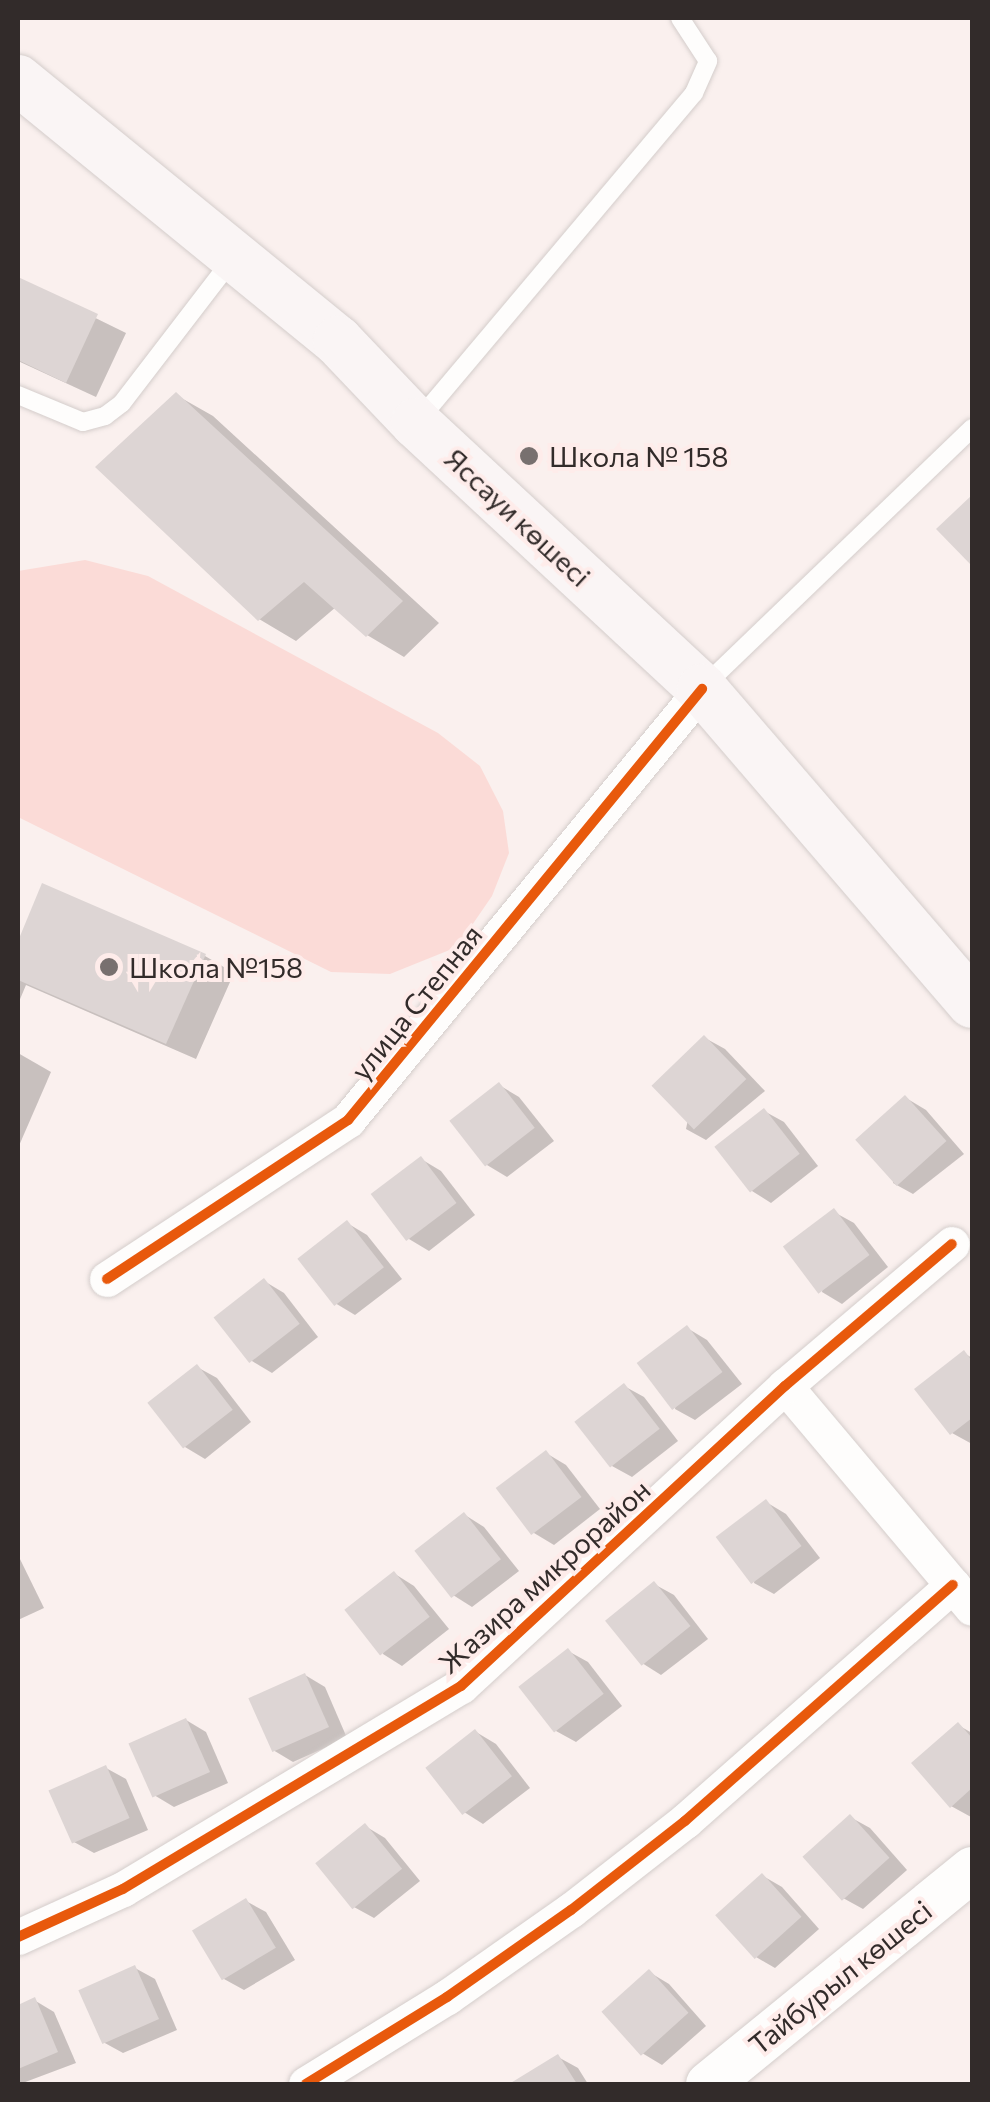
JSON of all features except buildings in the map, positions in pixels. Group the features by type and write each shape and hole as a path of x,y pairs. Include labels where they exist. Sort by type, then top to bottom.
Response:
{"main road":[{"name":"Яссауи көшесі","path":"18,80 338,341 416,423 702,689 972,1002"}],"street":[{"name":"улица Степная","path":"107,1280 348,1120 702,689"},
{"name":"Жазира микрорайон","path":"18,1937 123,1890 461,1686 785,1386 952,1244"},
{"path":"306,2084 447,1997 558,1920 963,1596 785,1386"},
{"name":"Тайбурыл көшесі","path":"708,2084 972,1869"}],"lane":[{"path":"416,423 694,92 708,61 680,18"},
{"path":"18,395 83,422 105,416 122,403 234,256"},
{"path":"702,689 972,428"}],"shaded area":[{"path":"85,560 148,576 438,733 480,766 503,811 509,853 492,896 457,947 390,974 331,972 18,817 18,571"}],"cycle path":[{"path":"107,1279 348,1120 702,689"},
{"path":"18,1937 123,1889 461,1686 785,1386 952,1244"},
{"path":"306,2084 447,1997 571,1910 685,1821 953,1585"}],"place":[{"name":"Школа № 158","path":"529,456"},
{"name":"Школа №158","path":"109,967"}]}
